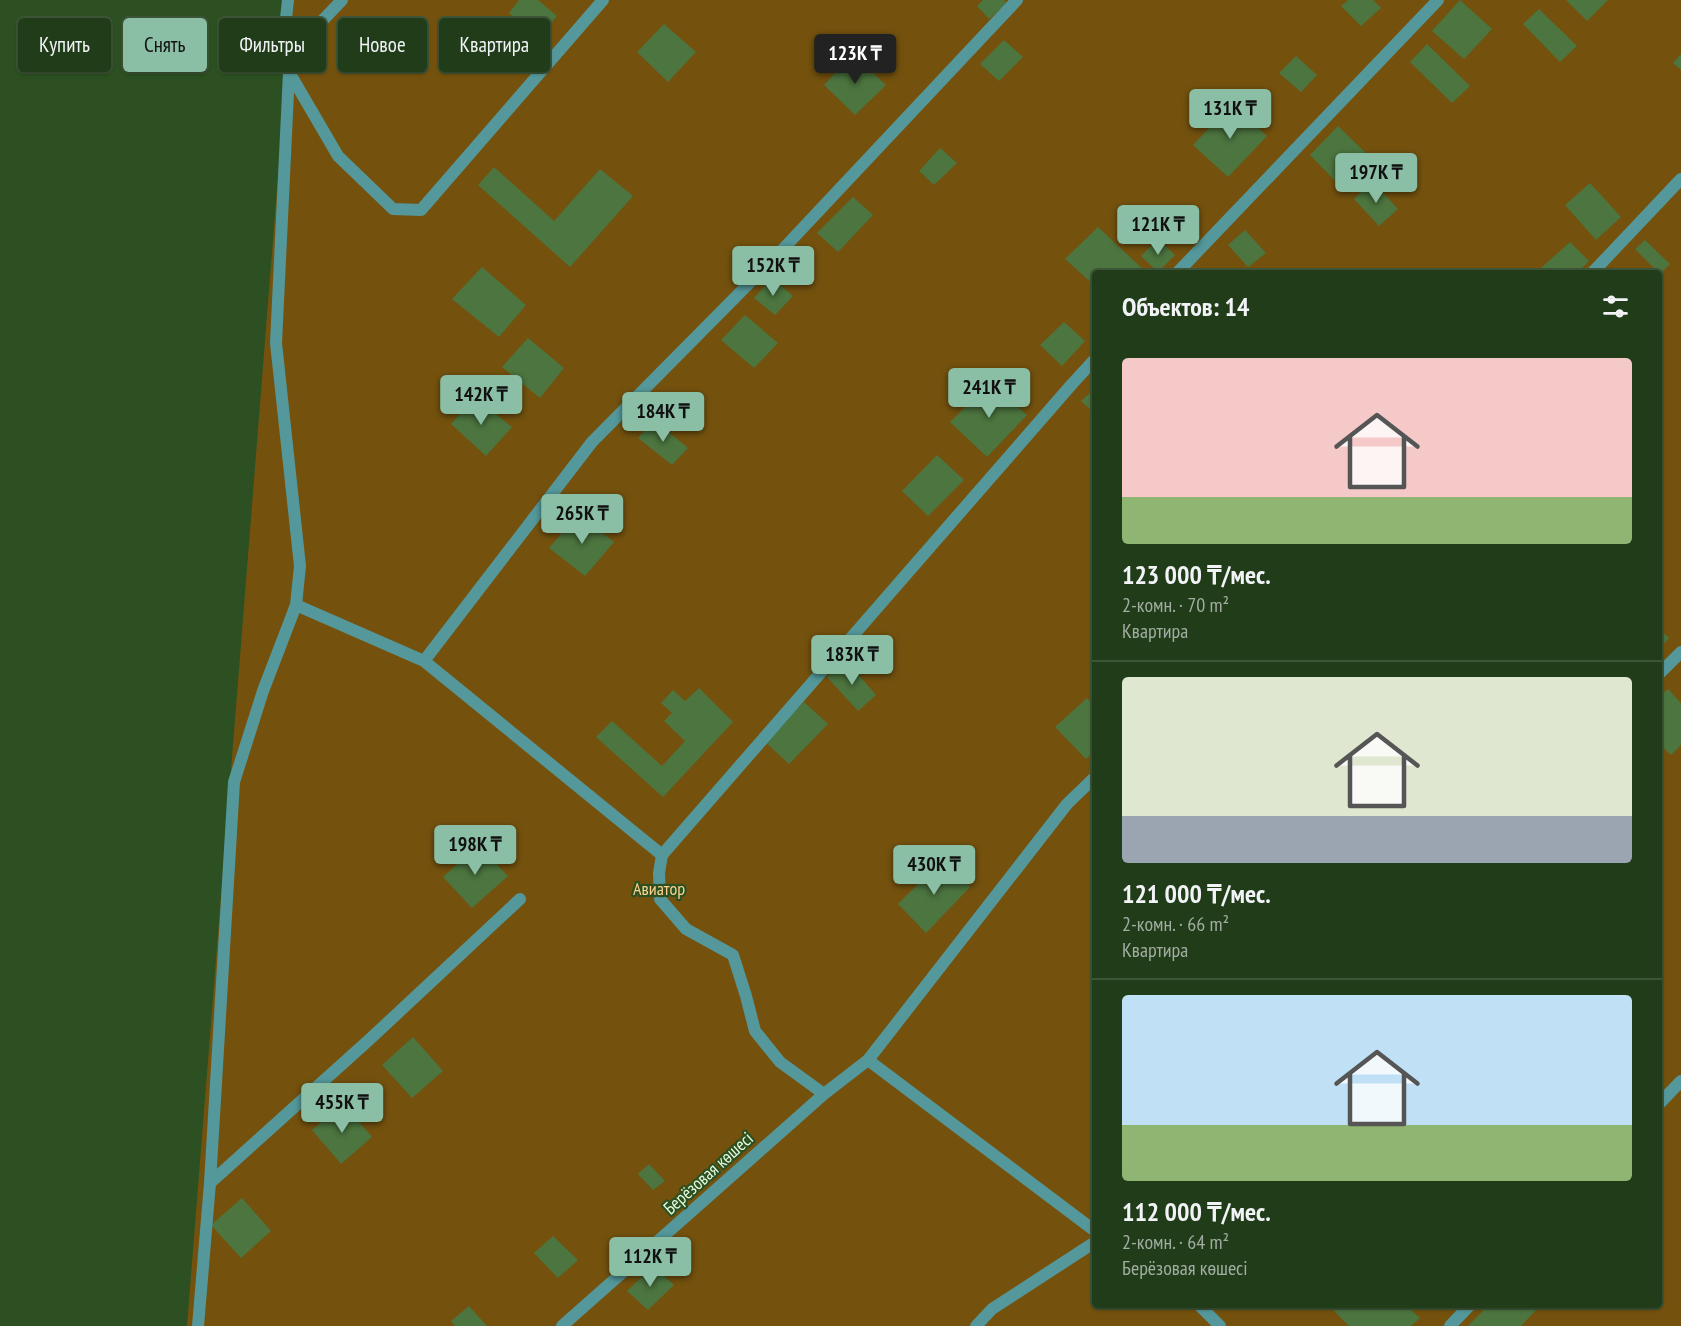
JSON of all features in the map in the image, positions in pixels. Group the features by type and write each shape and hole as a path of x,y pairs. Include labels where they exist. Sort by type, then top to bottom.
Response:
{"street":[{"path":"287,18 288,0"},
{"path":"326,19 342,0"},
{"path":"287,72 338,156 393,209 421,210 603,0"},
{"path":"424,661 592,442 783,249 1017,0"},
{"path":"1180,270 1438,0"},
{"path":"198,1326 210,1183 234,782 263,691 296,605 300,566 276,344 285,72"},
{"path":"1595,270 1681,179"},
{"path":"824,1094 780,1062 755,1031 733,956 686,930 660,899 659,873 662,855 1092,362"},
{"path":"296,605 424,661 662,855"},
{"path":"1662,671 1681,652"},
{"name":"Берёзовая көшесі","path":"562,1326 824,1094 868,1060 1067,804 1092,780"},
{"path":"210,1183 370,1039 520,899"},
{"path":"868,1060 1092,1229"},
{"path":"1662,1101 1681,1081"},
{"path":"976,1326 993,1309 1092,1244"},
{"path":"1202,1308 1220,1326"},
{"path":"1450,1326 1467,1308"}],"green space":[{"name":"Авиатор","path":"292,0 1681,0 1681,1326 187,1326 286,72 326,72 326,18 291,18"}],"building":[{"path":"519,0 538,0 557,16 550,24 550,18 515,18 509,13"},
{"path":"983,0 1004,0 1007,3 989,19 977,6"},
{"path":"1348,0 1373,0 1381,8 1361,26 1341,6"},
{"path":"1460,0 1492,29 1464,59 1432,31"},
{"path":"1566,0 1608,0 1587,21"},
{"path":"1539,9 1577,46 1560,62 1523,24"},
{"path":"664,24 696,52 668,82 637,52"},
{"path":"1004,40 1023,57 999,81 980,64"},
{"path":"1427,44 1470,86 1452,103 1410,62"},
{"path":"853,54 886,85 855,115 824,85"},
{"path":"1681,54 1681,70 1673,63"},
{"path":"1296,56 1317,75 1301,92 1279,73"},
{"path":"1232,104 1267,136 1228,177 1193,145"},
{"path":"1338,126 1368,155 1337,183 1310,155"},
{"path":"940,148 957,163 934,185 919,171"},
{"path":"494,167 554,221 600,169 633,196 570,267 478,185"},
{"path":"1372,181 1398,209 1379,226 1354,199"},
{"path":"1590,183 1621,217 1596,240 1565,205"},
{"path":"853,197 873,215 838,252 817,233"},
{"path":"1098,227 1144,270 1092,270 1092,283 1065,259"},
{"path":"1245,230 1266,253 1248,267 1228,245"},
{"path":"1158,239 1175,255 1160,270 1156,270 1141,256"},
{"path":"1645,240 1670,264 1662,272 1662,270 1656,270 1635,249"},
{"path":"1570,242 1589,261 1580,270 1543,270 1541,268"},
{"path":"482,267 526,305 499,337 452,299"},
{"path":"772,278 793,296 775,315 754,298"},
{"path":"745,315 778,343 754,368 721,340"},
{"path":"1064,322 1085,341 1062,366 1040,345"},
{"path":"528,338 564,368 540,398 502,367"},
{"path":"991,382 1027,415 987,457 950,422"},
{"path":"1092,391 1092,411 1081,401"},
{"path":"475,397 512,427 486,456 451,424"},
{"path":"654,420 688,448 672,465 638,438"},
{"path":"937,455 964,480 928,516 902,491"},
{"path":"578,514 614,542 585,576 549,548"},
{"path":"1662,632 1669,638 1662,646"},
{"path":"846,660 876,695 858,711 827,677"},
{"path":"699,688 733,722 663,797 596,737 612,721 662,766 685,741 664,721 672,713 661,703 673,690 685,701"},
{"path":"1668,689 1681,703 1681,745 1671,755 1662,747 1662,694"},
{"path":"1087,698 1092,703 1092,754 1086,759 1055,727"},
{"path":"804,702 828,724 789,764 764,741"},
{"path":"478,845 508,876 472,908 443,877"},
{"path":"942,860 970,887 926,933 898,904"},
{"path":"413,1037 443,1071 412,1098 382,1065"},
{"path":"343,1103 372,1137 341,1164 312,1130"},
{"path":"649,1164 665,1181 653,1190 638,1174"},
{"path":"242,1198 271,1231 241,1258 211,1225"},
{"path":"553,1236 578,1260 558,1278 534,1253"},
{"path":"653,1266 674,1285 648,1310 627,1291"},
{"path":"469,1306 487,1326 455,1326 451,1321"},
{"path":"1337,1308 1409,1308 1420,1318 1411,1326 1349,1326 1334,1311"},
{"path":"1486,1308 1538,1308 1521,1326 1468,1326"}]}
